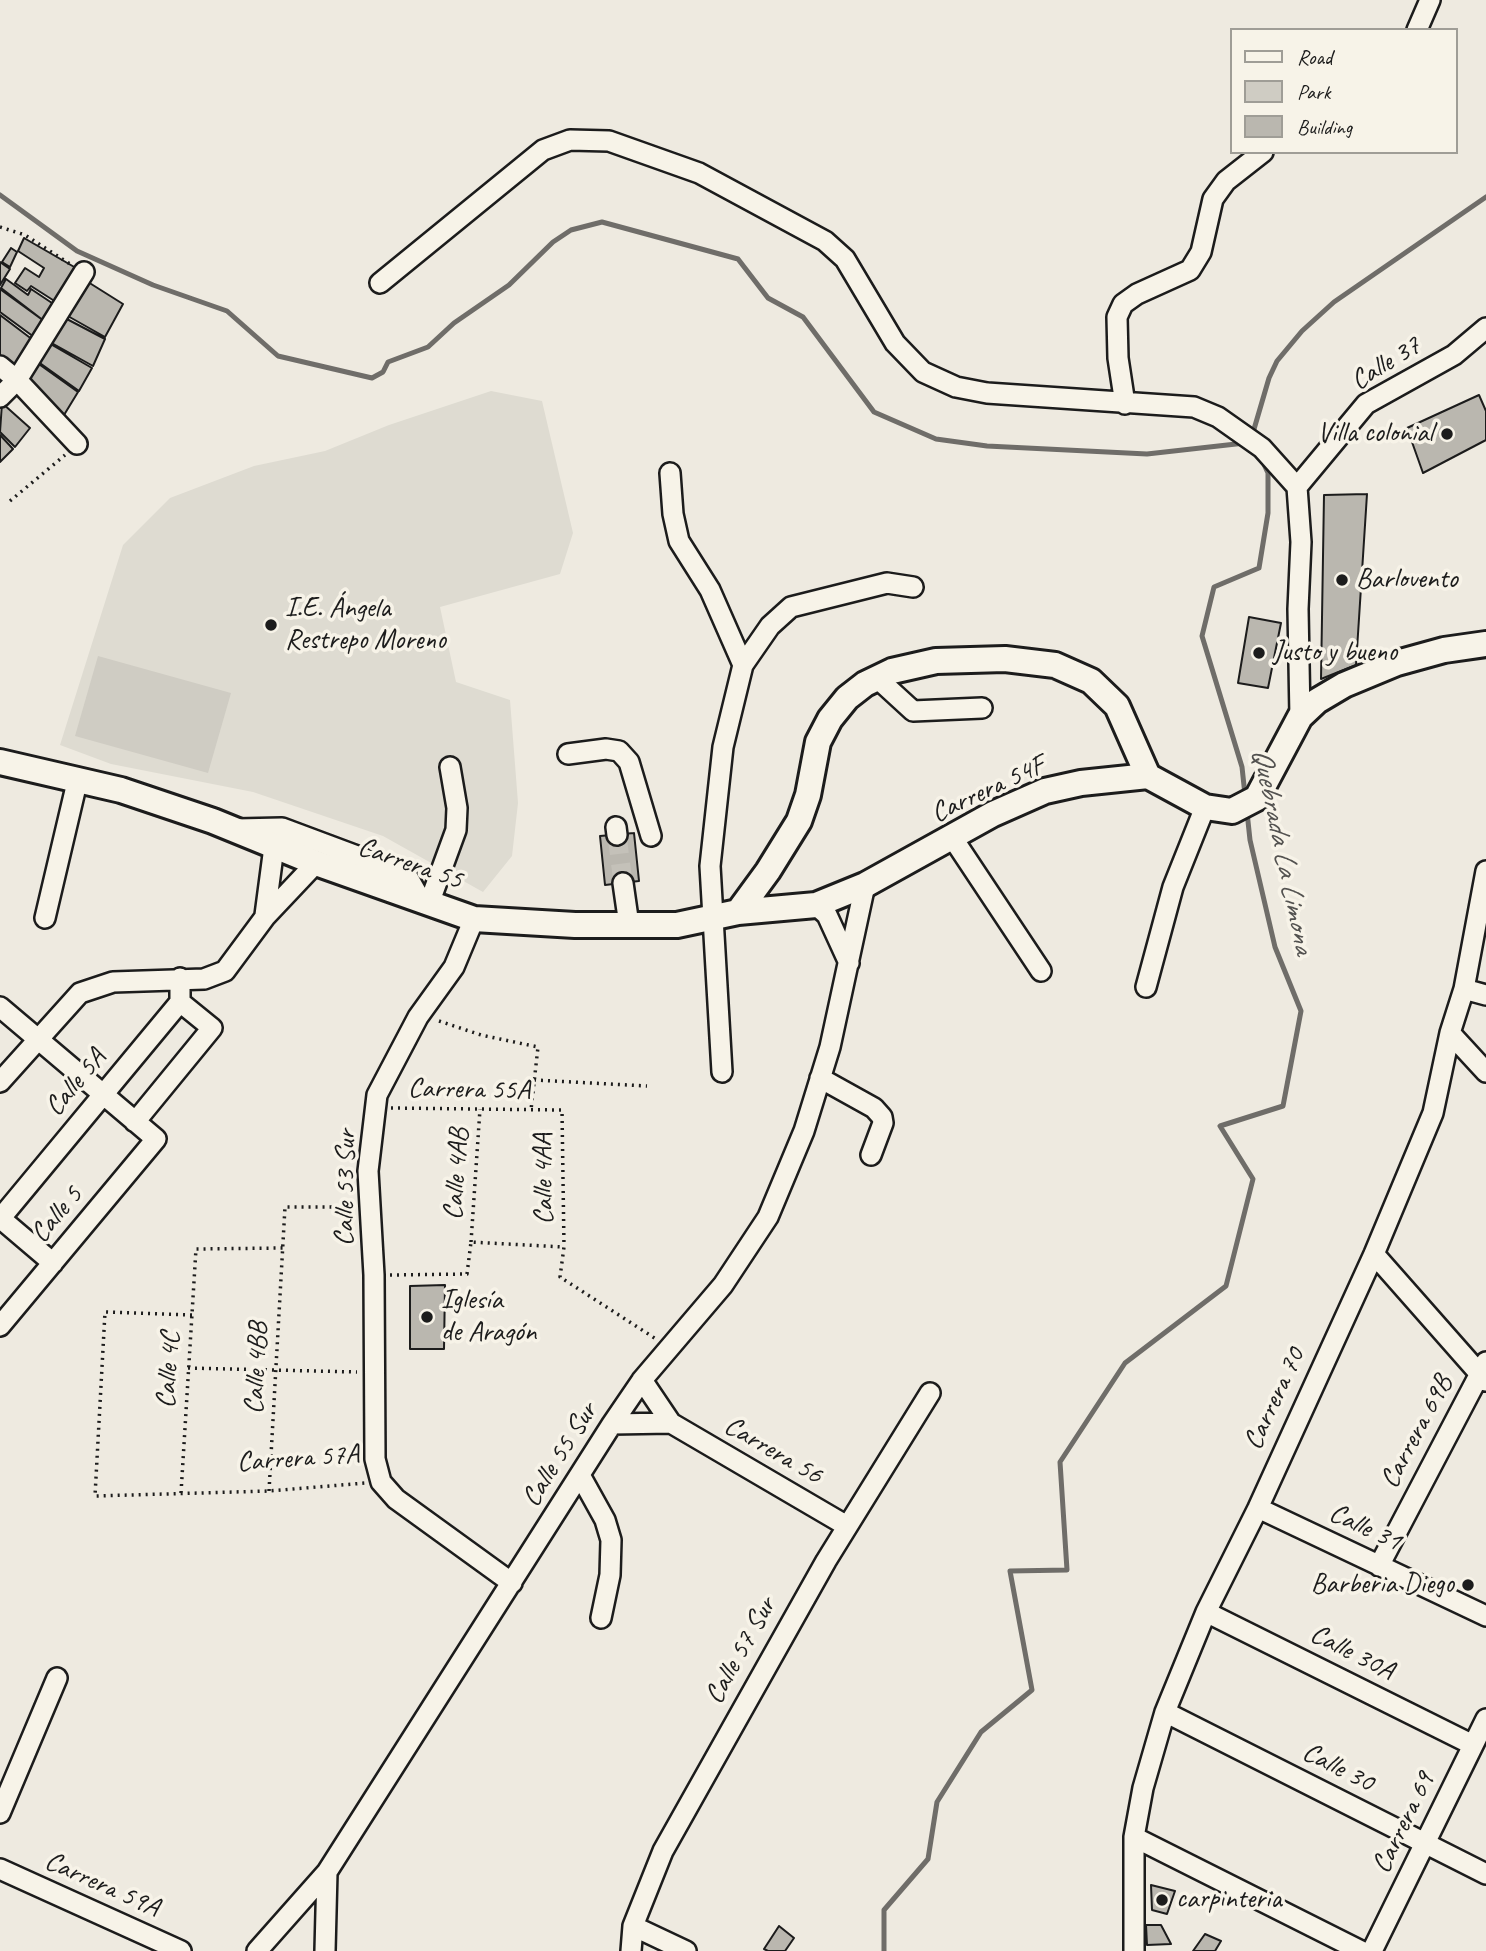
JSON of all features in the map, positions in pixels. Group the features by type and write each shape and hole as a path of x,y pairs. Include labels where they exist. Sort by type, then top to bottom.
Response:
{"main road":[{"path":"738,912 768,872 799,821 808,795 818,742 830,719 847,698 871,681 917,664 1005,659 1055,665 1091,681 1117,706 1148,776 1205,807 1232,811 1257,798 1300,717 1317,701 1365,676 1444,650 1482,648"},
{"name":"Carrera 55","path":"0,762 78,778 233,829 316,863 424,899 474,919 677,925 738,912 816,905"},
{"name":"Carrera 54F","path":"816,905 865,885 952,837 1045,791 1081,783 1148,776"}],"street":[{"path":"1418,28 1430,0"},
{"path":"380,283 543,150 569,141 609,141 699,173 825,241 845,259 895,343 923,372 956,387 987,393 1194,407 1218,417 1262,448 1297,487 1301,542 1298,609 1300,717"},
{"path":"1125,404 1117,331 1117,317 1124,304 1137,294 1190,270 1201,252 1213,199 1226,181 1260,154"},
{"path":"0,397 17,380 84,272"},
{"name":"Calle 37","path":"1297,487 1366,404 1454,355 1486,328"},
{"path":"0,366 17,380 77,444"},
{"path":"670,473 673,514 680,541 695,562 723,615 743,665"},
{"path":"722,1072 710,866 723,747 743,665 770,626 791,607 887,583 913,587"},
{"path":"871,681 913,711 982,708"},
{"path":"568,754 606,749 619,751 629,762 651,836"},
{"path":"233,829 282,828 406,874 424,899 456,830 457,808 450,767"},
{"path":"45,918 78,778"},
{"path":"1146,986 1177,874 1205,807"},
{"path":"952,837 1041,971"},
{"path":"265,917 274,847"},
{"path":"0,1082 80,993 113,982 204,979 225,971 265,917 316,863"},
{"name":"Carrera 70","path":"1134,1951 1134,1837 1143,1788 1165,1712 1206,1612 1258,1508 1374,1254 1433,1114 1450,1033 1464,989 1486,871"},
{"path":"623,883 629,925"},
{"name":"Calle 55 Sur","path":"257,1951 327,1872 612,1424 642,1380 723,1285 768,1217 788,1176 820,1078 849,963 865,885"},
{"path":"816,905 830,920 849,963"},
{"name":"Calle 53 Sur","path":"381,1482 375,1459 372,1373 374,1275 368,1171 375,1108 377,1096 418,1017 454,967 474,919"},
{"path":"0,1007 135,1122 212,1028 180,1002 180,978"},
{"path":"1464,989 1486,995"},
{"name":"Calle 5A","path":"0,1218 180,1002"},
{"path":"1450,1033 1486,1072"},
{"path":"820,1078 874,1108 882,1117 883,1123 871,1155"},
{"name":"Calle 5","path":"0,1326 156,1139 135,1122"},
{"path":"0,1218 53,1264"},
{"path":"1374,1254 1484,1372"},
{"name":"Carrera 69B","path":"1379,1566 1484,1372"},
{"name":"Carrera 56","path":"642,1380 671,1423 847,1527"},
{"name":"Calle 57 Sur","path":"631,1951 633,1926 663,1851 847,1527 930,1393"},
{"path":"612,1424 671,1423"},
{"path":"580,1475 605,1520 611,1540 610,1575 601,1618"},
{"name":"Carrera 57A","path":"381,1482 396,1499 512,1583"},
{"name":"Calle 31","path":"1258,1508 1486,1616"},
{"name":"Calle 30A","path":"1206,1612 1473,1745"},
{"path":"0,1812 57,1678"},
{"name":"Calle 30","path":"1165,1712 1486,1874"},
{"name":"Carrera 69","path":"1372,1951 1486,1719"},
{"path":"1134,1837 1360,1951"},
{"name":"Carrera 59A","path":"0,1869 181,1951"},
{"path":"325,1951 327,1872"},
{"path":"633,1926 686,1951"}],"path":[{"path":"0,227 25,235 84,272"},
{"path":"10,501 77,444"},
{"name":"Calle 4AA","path":"418,1017 538,1047 531,1110"},
{"path":"534,1080 646,1086"},
{"name":"Carrera 55A","path":"375,1108 562,1110"},
{"name":"Calle 4AB","path":"374,1275 467,1274 480,1109"},
{"name":"Calle 4AA","path":"562,1110 564,1247 560,1277 669,1348"},
{"name":"Calle 4BB","path":"269,1491 285,1207 370,1207"},
{"path":"471,1242 564,1247"},
{"name":"Calle 4C","path":"181,1493 196,1249 283,1248"},
{"name":"Carrera 57A","path":"192,1315 105,1312 95,1496 269,1491 381,1482"},
{"path":"188,1368 372,1373"}],"shaded area":[{"name":"I.E. Ángela Restrepo Moreno","path":"491,391 542,401 573,533 560,574 440,607 456,682 510,700 518,803 512,856 483,892 383,836 253,792 111,764 60,745 123,545 170,498 254,466 325,451 389,425"}],"green space":[{"path":"98,656 231,693 208,773 75,736"}],"building":[{"path":"24,238 76,268 56,302 31,286 27,291 15,283 25,268 39,277 44,268 18,251"},
{"path":"11,248 17,252 10,267 2,262"},
{"path":"0,262 10,269 0,285"},
{"path":"6,279 28,295 31,289 55,305 44,321 1,288"},
{"path":"88,282 123,304 105,337 66,315"},
{"path":"0,289 44,321 34,337 0,312"},
{"path":"0,315 33,340 14,370 0,359"},
{"path":"63,317 105,339 93,366 48,341"},
{"path":"47,342 92,368 79,391 37,361"},
{"path":"36,362 78,392 64,415 22,383"},
{"name":"Villa colonial","path":"1479,395 1486,411 1486,440 1423,473 1407,428"},
{"path":"2,403 30,428 15,447 0,432"},
{"path":"0,435 13,449 0,462"},
{"name":"Barlovento","path":"1367,494 1356,665 1321,679 1324,495"},
{"name":"Justo y bueno","path":"1249,617 1281,623 1268,688 1238,683"},
{"path":"634,833 639,881 605,885 600,836"},
{"name":"Iglesía de Aragón","path":"445,1285 444,1349 410,1349 410,1286"},
{"name":"carpinteria","path":"1151,1885 1175,1891 1167,1914 1152,1910"},
{"path":"1146,1925 1161,1925 1171,1944 1147,1945"},
{"path":"779,1926 794,1938 785,1951 764,1949"},
{"path":"1205,1934 1221,1941 1215,1951 1193,1951"}],"waterway":[{"path":"0,195 77,251 153,285 227,311 278,356 372,378 383,372 388,362 428,347 454,323 509,285 553,242 571,230 602,222 738,259 768,298 803,317 874,412 936,439 987,446 1147,454 1245,443"},
{"path":"1252,436 1269,378 1277,361 1302,331 1334,302 1486,197"},
{"name":"Quebrada La Limona","path":"1245,795 1242,767 1202,636 1214,587 1259,568 1268,513 1268,473 1262,460"},
{"name":"Quebrada La Limona","path":"884,1951 884,1910 928,1859 937,1802 981,1732 1032,1690 1010,1571 1067,1570 1060,1462 1125,1363 1226,1286 1253,1179 1220,1126 1283,1106 1301,1011 1275,947 1250,840 1247,812"}],"tunnel":[{"path":"617,835 623,883"}],"place":[{"name":"Villa colonial","path":"1447,434"},
{"name":"Barlovento","path":"1342,580"},
{"name":"I.E. Ángela Restrepo Moreno","path":"271,625"},
{"name":"Justo y bueno","path":"1259,653"},
{"name":"Iglesía de Aragón","path":"427,1317"},
{"name":"Barberia Diego","path":"1468,1585"},
{"name":"carpinteria","path":"1162,1900"}]}
